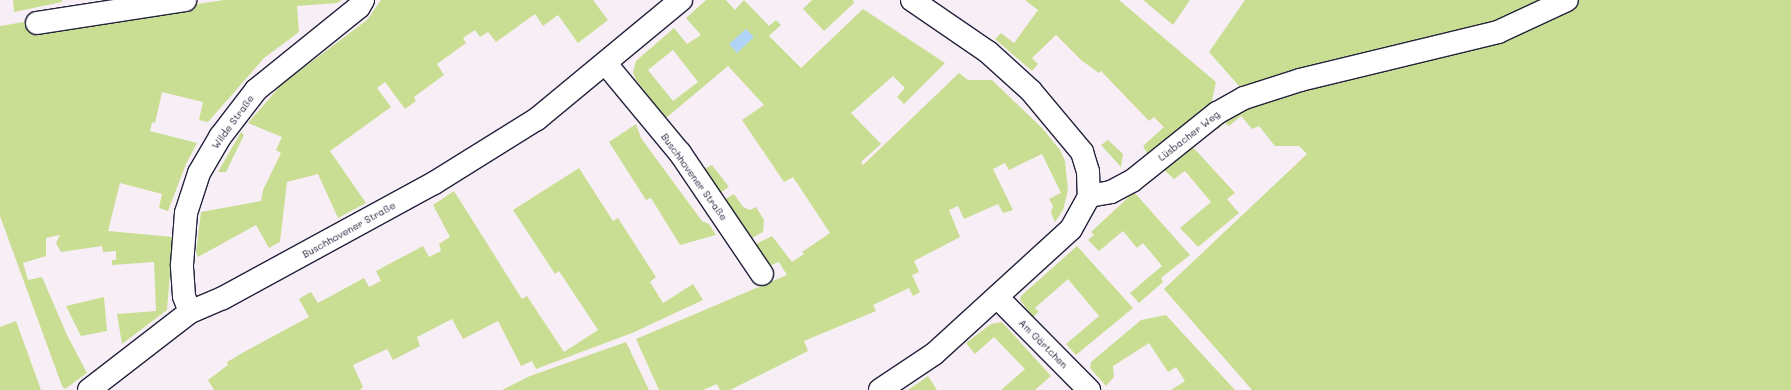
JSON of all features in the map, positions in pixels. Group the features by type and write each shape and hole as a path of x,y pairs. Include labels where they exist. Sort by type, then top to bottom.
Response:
{"street":[{"path":"37,24 185,0"},
{"name":"Wilde Straße","path":"190,312 184,296 182,265 186,213 199,173 220,137 256,90 359,7 363,0"},
{"name":"Buschhovener Straße","path":"89,390 190,312 223,298 434,183 538,119 606,64 681,0"},
{"path":"880,390 934,354 1071,229 1089,196 1088,172 1082,152 1031,91 988,52 912,0"},
{"name":"Lüsbacher Weg","path":"1089,196 1111,192 1132,181 1217,113 1244,98 1300,80 1498,32 1567,0"},
{"name":"Buschhovener Straße","path":"606,64 680,153 762,274"},
{"name":"Am Gärtchen","path":"997,297 1089,390"}],"green space":[{"path":"13,0 62,0 62,2 14,12"},
{"path":"224,0 342,0 337,3 297,6 299,32 264,58 208,122 199,120 203,102 162,92 155,123 152,122 150,131 197,143 186,164 168,211 159,208 162,194 120,183 108,231 173,237 167,310 122,344 117,314 156,311 154,262 112,265 112,260 116,260 116,251 103,252 102,246 61,252 56,243 60,235 46,238 46,256 23,263 28,280 42,277 67,335 87,373 65,389 62,386 0,216 0,26 36,20 137,13"},
{"path":"381,0 593,0 608,20 578,43 558,15 543,26 535,14 496,42 488,32 480,37 475,30 463,38 466,43 437,64 444,75 414,97 416,101 405,109 385,82 377,88 391,107 330,151 366,203 338,218 318,174 287,182 280,242 269,248 256,225 198,257 196,252 201,212 261,201 263,190 281,153 276,150 282,137 248,123 282,84 367,20"},
{"path":"706,0 726,0 735,10 744,0 769,26 776,20 781,25 769,36 801,68 863,9 945,63 904,104 897,97 905,88 893,76 851,113 881,144 861,162 863,165 959,73 968,80 992,80 1042,128 1060,150 1065,161 1068,190 1063,210 1055,222 1051,213 1053,206 1049,199 1061,193 1042,154 1009,170 1005,163 993,169 1013,210 1003,213 998,204 964,219 958,206 949,210 960,237 914,261 919,272 912,275 920,292 913,296 909,288 873,305 876,311 804,341 808,351 730,390 720,390 717,384 703,390 659,390 636,339 787,275 779,262 769,266 756,244 772,236 792,262 804,254 802,252 830,233 793,177 784,182 742,120 764,105 728,66 666,118 636,80 633,73 636,61 674,28 687,44 701,35 686,18","holes":["673,50 698,82 673,101 648,70"]},
{"path":"812,0 853,0 854,3 824,31 803,9"},
{"path":"1025,0 1119,0 1216,82 1210,109 1149,157 1143,146 1164,127 1154,117 1149,121 1101,71 1099,73 1081,60 1056,35 1032,58 1038,64 1032,71 995,39 1001,33 1014,43 1038,10"},
{"path":"1143,0 1190,0 1173,25"},
{"path":"1245,0 1791,0 1791,390 1252,390 1164,289 1307,154 1299,146 1275,146 1259,126 1252,129 1241,116 1229,126 1225,123 1217,130 1213,123 1253,102 1209,52"},
{"path":"636,124 641,138 702,221 709,224 716,235 680,245 651,198 646,200 609,142"},
{"path":"241,132 244,135 226,172 218,172"},
{"path":"1108,140 1123,154 1121,167 1101,145"},
{"path":"1191,145 1235,193 1227,199 1239,213 1198,247 1180,228 1211,202 1185,171 1174,179 1162,168"},
{"path":"712,165 729,187 720,193 704,169"},
{"path":"579,168 613,221 618,218 656,277 650,282 663,303 693,284 703,300 632,333 536,369 532,361 521,366 498,321 463,339 452,319 417,337 420,346 393,360 387,349 353,365 363,387 360,390 214,390 208,380 228,365 227,362 309,317 299,299 307,294 311,292 318,303 364,278 369,287 381,281 376,271 423,246 429,257 441,251 439,244 450,237 433,205 454,191 522,299 527,296 564,352 598,330 559,271 555,274 513,210"},
{"path":"1134,192 1190,255 1161,278 1163,282 1139,303 1130,293 1162,266 1143,243 1137,248 1123,231 1099,251 1088,240 1094,235 1091,232"},
{"path":"734,194 743,207 750,210 756,207 764,220 763,232 752,238 725,199"},
{"path":"1077,246 1133,308 1076,355 1066,344 1099,316 1068,279 1035,308 1039,312 1033,317 1020,300 1021,296"},
{"path":"104,297 107,331 81,336 66,306"},
{"path":"1166,315 1235,390 1171,390 1185,381 1176,367 1168,372 1149,343 1113,366 1114,377 1106,386 1090,368 1091,362 1141,320"},
{"path":"16,321 41,390 0,390 0,327"},
{"path":"1002,322 1051,376 1035,390 1001,390 1025,369 994,337 975,354 966,343 991,324"},
{"path":"626,342 649,390 502,390 530,376"},
{"path":"928,376 937,390 908,390"}],"water":[{"path":"746,29 754,37 737,53 729,44"}]}
